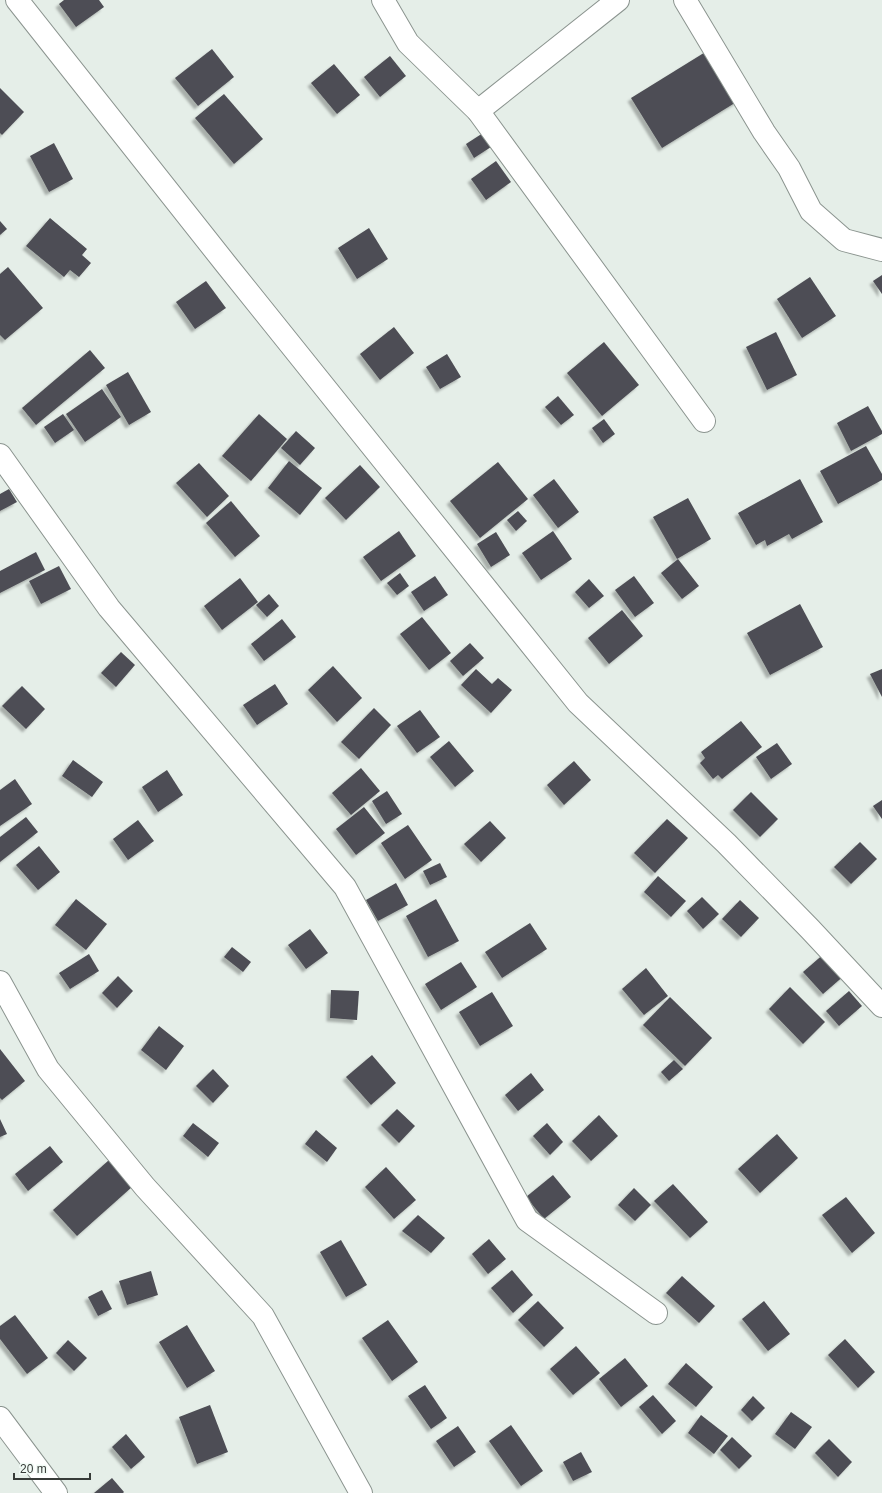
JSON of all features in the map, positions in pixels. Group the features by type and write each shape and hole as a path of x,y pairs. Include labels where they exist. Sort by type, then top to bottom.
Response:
{"street":[{"path":"17,0 215,251 578,703 726,843 810,929 882,1006"},
{"path":"383,0 408,43 478,111 704,421"},
{"path":"478,111 618,0"},
{"path":"685,0 764,132 789,168 810,212 844,240 882,250"},
{"path":"0,455 109,608 345,887 527,1220 656,1313"},
{"path":"0,982 48,1069 145,1187 262,1316 361,1493"},
{"path":"0,1418 56,1493"}],"building":[{"path":"64,0 99,0 104,7 76,27 59,4"},
{"path":"212,49 234,77 198,106 175,78"},
{"path":"707,51 738,101 662,148 631,98"},
{"path":"390,56 406,76 380,97 364,77"},
{"path":"334,64 360,95 337,114 311,83"},
{"path":"0,88 24,112 2,135 0,133"},
{"path":"224,94 263,139 234,164 195,118"},
{"path":"483,133 491,147 474,158 466,144"},
{"path":"54,143 73,179 49,192 30,156"},
{"path":"496,161 511,182 486,200 471,179"},
{"path":"50,218 87,249 82,255 91,263 79,277 70,270 64,277 26,246"},
{"path":"0,221 7,229 0,235"},
{"path":"369,228 388,259 357,279 338,248"},
{"path":"8,267 43,308 5,340 0,335 0,274"},
{"path":"882,275 882,294 873,281"},
{"path":"810,277 836,316 802,338 777,299"},
{"path":"206,281 226,308 195,329 176,302"},
{"path":"394,327 414,353 380,380 360,354"},
{"path":"776,332 797,375 767,390 746,347"},
{"path":"604,342 639,385 602,416 567,373"},
{"path":"90,350 105,368 36,425 22,408"},
{"path":"447,354 461,377 440,389 426,367"},
{"path":"128,372 151,412 129,425 106,385"},
{"path":"102,389 121,417 85,442 66,414"},
{"path":"558,396 574,415 561,425 545,407"},
{"path":"868,406 882,431 882,434 851,451 837,423"},
{"path":"63,414 74,430 55,443 44,427"},
{"path":"259,414 287,439 251,481 222,456"},
{"path":"604,419 615,434 603,443 592,428"},
{"path":"296,431 315,448 300,465 281,448"},
{"path":"866,446 882,474 882,480 838,504 820,471"},
{"path":"289,461 322,488 300,515 268,488"},
{"path":"498,462 528,499 480,538 450,501"},
{"path":"199,463 229,496 207,517 176,483"},
{"path":"360,465 380,487 346,520 325,498"},
{"path":"554,479 579,512 558,528 533,495"},
{"path":"800,479 823,522 792,539 789,534 767,546 765,540 756,545 738,513"},
{"path":"9,489 17,502 0,511 0,494"},
{"path":"688,498 711,539 677,559 653,517"},
{"path":"231,501 260,536 235,557 206,523"},
{"path":"518,511 527,521 516,531 507,520"},
{"path":"399,531 416,556 381,581 363,557"},
{"path":"553,531 572,559 541,580 522,553"},
{"path":"496,532 510,555 491,567 477,544"},
{"path":"36,552 45,570 0,593 0,571"},
{"path":"678,559 699,586 682,599 661,573"},
{"path":"59,566 71,589 41,604 29,581"},
{"path":"400,573 409,586 397,595 387,583"},
{"path":"435,576 448,595 424,611 411,592"},
{"path":"634,576 654,603 635,617 615,590"},
{"path":"240,578 258,602 222,630 204,606"},
{"path":"589,579 604,596 589,608 575,592"},
{"path":"269,594 279,606 267,617 256,605"},
{"path":"800,604 823,647 770,675 747,633"},
{"path":"622,610 643,636 609,664 588,638"},
{"path":"422,617 451,653 429,670 400,634"},
{"path":"282,619 296,637 264,661 251,644"},
{"path":"470,643 484,658 463,676 450,661"},
{"path":"121,652 135,665 116,687 101,673"},
{"path":"333,666 362,698 337,722 308,690"},
{"path":"476,669 492,684 498,678 512,690 491,713 461,685"},
{"path":"882,669 882,697 870,674"},
{"path":"275,684 288,704 257,725 243,705"},
{"path":"22,686 45,709 26,729 2,706"},
{"path":"374,708 391,725 359,759 341,742"},
{"path":"420,710 440,737 417,753 397,726"},
{"path":"741,721 762,747 722,779 718,775 713,779 700,763 705,758 701,752"},
{"path":"449,741 474,771 455,787 430,757"},
{"path":"777,743 792,764 771,779 756,757"},
{"path":"73,760 103,782 92,797 62,776"},
{"path":"574,761 591,780 564,805 547,785"},
{"path":"361,768 380,791 351,815 332,793"},
{"path":"167,770 183,795 158,812 142,787"},
{"path":"15,779 32,804 0,826 0,790"},
{"path":"387,791 402,814 386,824 372,801"},
{"path":"751,792 778,819 760,837 733,810"},
{"path":"882,800 882,819 873,806"},
{"path":"364,807 385,833 356,855 336,829"},
{"path":"26,817 38,832 0,862 0,837"},
{"path":"667,819 688,838 655,873 634,853"},
{"path":"138,820 154,841 128,860 113,839"},
{"path":"490,821 506,838 481,862 464,844"},
{"path":"408,825 432,860 405,879 381,843"},
{"path":"860,842 877,859 851,884 834,867"},
{"path":"39,846 60,872 38,890 16,865"},
{"path":"440,863 447,877 430,885 423,871"},
{"path":"658,876 686,901 671,917 644,892"},
{"path":"396,883 408,905 378,921 366,900"},
{"path":"702,897 719,914 703,929 687,911"},
{"path":"76,899 107,924 86,950 55,925"},
{"path":"436,899 459,941 428,957 406,916"},
{"path":"740,900 759,918 741,937 722,919"},
{"path":"530,923 547,949 502,978 485,952"},
{"path":"310,929 328,953 306,969 288,945"},
{"path":"232,947 251,962 243,972 224,957"},
{"path":"826,952 846,974 823,994 803,972"},
{"path":"89,954 99,971 70,989 59,973"},
{"path":"461,962 477,987 441,1010 425,984"},
{"path":"646,968 668,996 644,1015 622,989"},
{"path":"118,976 133,991 117,1008 102,993"},
{"path":"790,987 825,1022 803,1044 769,1009"},
{"path":"331,990 359,991 357,1020 330,1018"},
{"path":"849,991 862,1006 839,1026 826,1011"},
{"path":"492,992 513,1026 480,1046 459,1012"},
{"path":"670,997 712,1038 685,1066 643,1025"},
{"path":"159,1026 184,1046 166,1070 141,1050"},
{"path":"0,1049 25,1081 2,1100 0,1098"},
{"path":"372,1055 396,1083 371,1105 346,1077"},
{"path":"674,1060 683,1069 669,1081 661,1072"},
{"path":"213,1069 229,1086 213,1103 196,1086"},
{"path":"531,1073 544,1090 518,1111 505,1095"},
{"path":"397,1109 415,1126 399,1143 381,1125"},
{"path":"599,1115 618,1136 591,1161 572,1141"},
{"path":"0,1119 7,1134 0,1137"},
{"path":"193,1123 219,1143 208,1157 183,1136"},
{"path":"547,1123 563,1142 550,1155 533,1136"},
{"path":"316,1130 337,1148 327,1162 305,1144"},
{"path":"777,1134 798,1158 760,1193 738,1169"},
{"path":"50,1146 63,1162 28,1191 15,1174"},
{"path":"109,1160 132,1187 77,1236 53,1210"},
{"path":"386,1167 416,1200 394,1219 365,1187"},
{"path":"553,1175 571,1197 544,1219 526,1197"},
{"path":"673,1184 708,1222 690,1238 654,1201"},
{"path":"634,1188 651,1205 635,1221 618,1205"},
{"path":"846,1197 875,1233 852,1253 822,1215"},
{"path":"418,1215 445,1238 431,1253 402,1231"},
{"path":"489,1239 506,1259 488,1274 472,1254"},
{"path":"341,1240 367,1285 346,1297 320,1252"},
{"path":"512,1270 533,1295 513,1313 491,1288"},
{"path":"151,1271 158,1295 127,1305 119,1281"},
{"path":"682,1276 715,1306 699,1323 666,1293"},
{"path":"102,1290 112,1309 98,1316 88,1297"},
{"path":"538,1301 564,1328 544,1347 518,1320"},
{"path":"764,1301 790,1334 768,1351 742,1319"},
{"path":"15,1315 48,1358 27,1374 0,1339 0,1326"},
{"path":"388,1320 418,1362 392,1381 362,1338"},
{"path":"187,1325 215,1371 187,1388 159,1342"},
{"path":"845,1339 875,1372 858,1388 828,1355"},
{"path":"68,1340 87,1358 74,1371 56,1353"},
{"path":"576,1346 600,1373 573,1395 550,1369"},
{"path":"625,1358 648,1386 621,1407 599,1379"},
{"path":"686,1363 713,1387 696,1407 668,1384"},
{"path":"425,1385 447,1418 431,1429 408,1396"},
{"path":"653,1395 676,1421 662,1434 639,1407"},
{"path":"753,1396 765,1408 752,1421 741,1410"},
{"path":"210,1405 228,1452 197,1464 179,1417"},
{"path":"791,1412 812,1427 795,1449 775,1434"},
{"path":"701,1415 728,1436 714,1454 688,1433"},
{"path":"511,1425 543,1471 521,1486 489,1441"},
{"path":"458,1426 476,1452 454,1467 436,1441"},
{"path":"126,1434 145,1457 131,1469 112,1447"},
{"path":"732,1437 752,1456 739,1469 720,1450"},
{"path":"829,1439 852,1462 838,1477 815,1453"},
{"path":"581,1452 592,1472 573,1481 563,1462"},
{"path":"112,1478 124,1492 123,1493 94,1493"}]}
